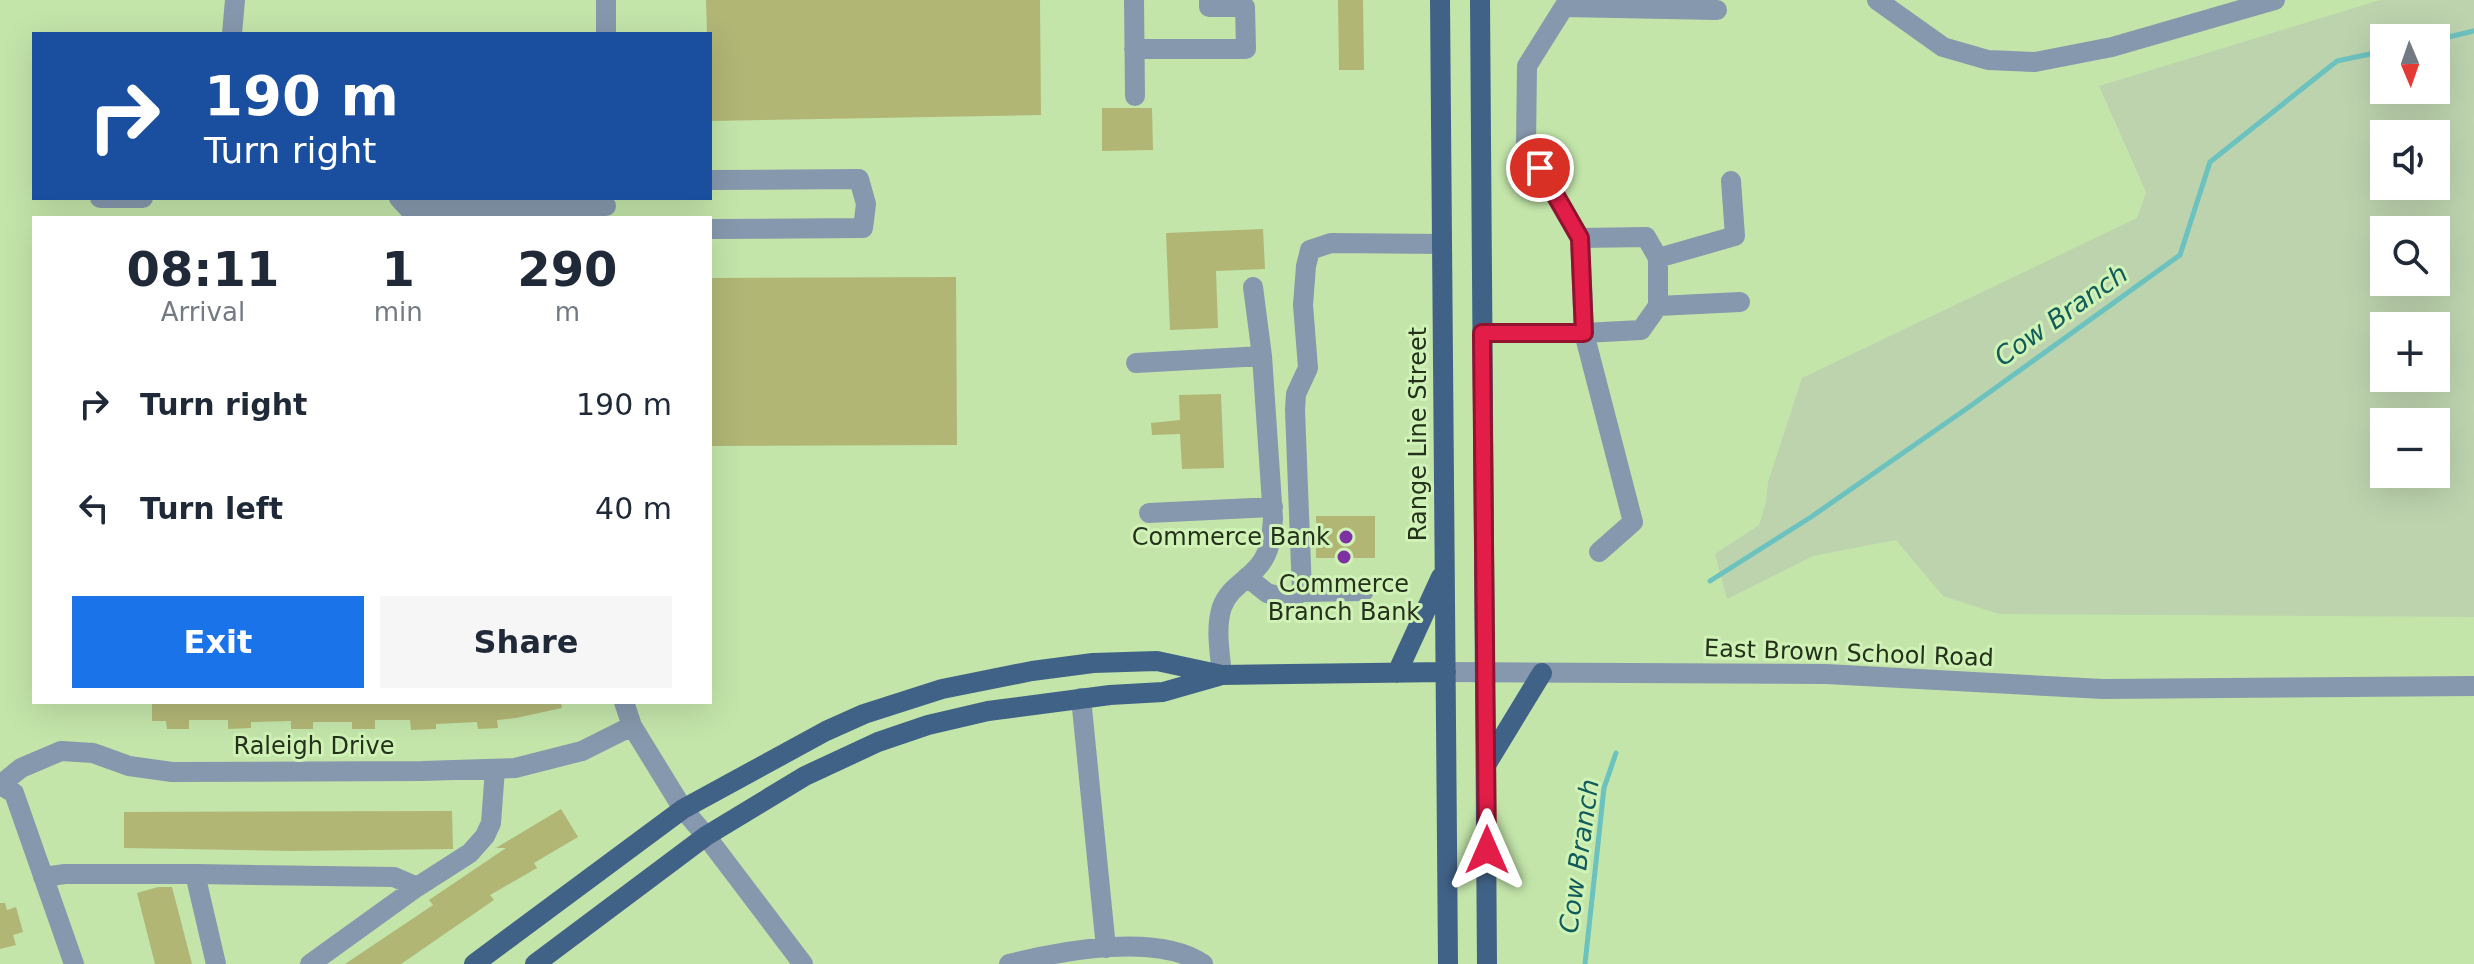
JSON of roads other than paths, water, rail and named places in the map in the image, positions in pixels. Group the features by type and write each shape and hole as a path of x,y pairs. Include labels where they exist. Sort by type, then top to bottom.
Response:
{"main road":[{"name":"Range Line Street","path":"1440,0 1448,964"},
{"path":"1478,0 1481,30 1487,964"},
{"path":"1397,673 1445,570"},
{"name":"East Brown School Road","path":"474,964 683,809 826,731 864,714 942,689 1032,671 1093,663 1157,661 1222,675 1446,672"},
{"path":"1486,765 1542,673"},
{"name":"East Brown School Road","path":"535,964 706,836 805,776 878,742 928,725 988,711 1081,698 1163,692 1222,675"}],"street":[{"path":"232,32 235,0"},
{"path":"606,0 606,32"},
{"path":"1134,0 1135,96"},
{"path":"1134,49 1246,49 1245,7 1209,7 1209,0"},
{"path":"1877,0 1943,47 1988,60 2035,62 2112,47 2275,0"},
{"path":"1599,552 1633,522 1584,333 1580,238 1526,145 1527,66 1564,7 1717,10"},
{"path":"712,180 859,179 866,204 863,228 712,229"},
{"path":"1658,258 1735,236 1731,181"},
{"path":"401,200 409,209 545,202 606,207"},
{"path":"1482,333 1641,330 1658,306 1658,258 1646,237 1580,238"},
{"path":"1302,592 1295,410 1296,394 1308,368 1303,305 1310,250 1331,243 1442,244"},
{"path":"1222,675 1218,625 1222,606 1230,591 1262,562 1270,544 1273,507 1262,356 1253,287"},
{"path":"1658,306 1740,302"},
{"path":"1136,363 1262,356"},
{"path":"1149,513 1273,507"},
{"path":"1247,577 1267,593 1289,599 1302,592 1364,591"},
{"name":"East Brown School Road","path":"1446,672 1826,674 2103,689 2474,686"},
{"path":"1081,698 1106,948"},
{"path":"625,704 632,726 683,809 803,964"},
{"name":"Raleigh Drive","path":"0,785 21,768 61,751 93,753 129,766 172,772 515,768 582,751 632,726"},
{"path":"310,964 470,853 485,836 491,823 495,769"},
{"path":"0,785 14,793 74,964"},
{"path":"43,877 65,874 195,874 394,877 417,887"},
{"path":"195,874 216,964"},
{"path":"1009,964 1044,955 1106,948 1154,947 1177,951 1203,964"}],"waterway":[{"name":"Cow Branch","path":"2450,37 2474,31"},
{"name":"Cow Branch","path":"1710,581 1811,517 2180,255 2210,162 2337,61 2370,54"},
{"name":"Cow Branch","path":"1585,964 1604,788 1616,753"}],"place":[{"name":"Commerce Bank","path":"1346,537"},
{"name":"Commerce Branch Bank","path":"1344,557"}]}
